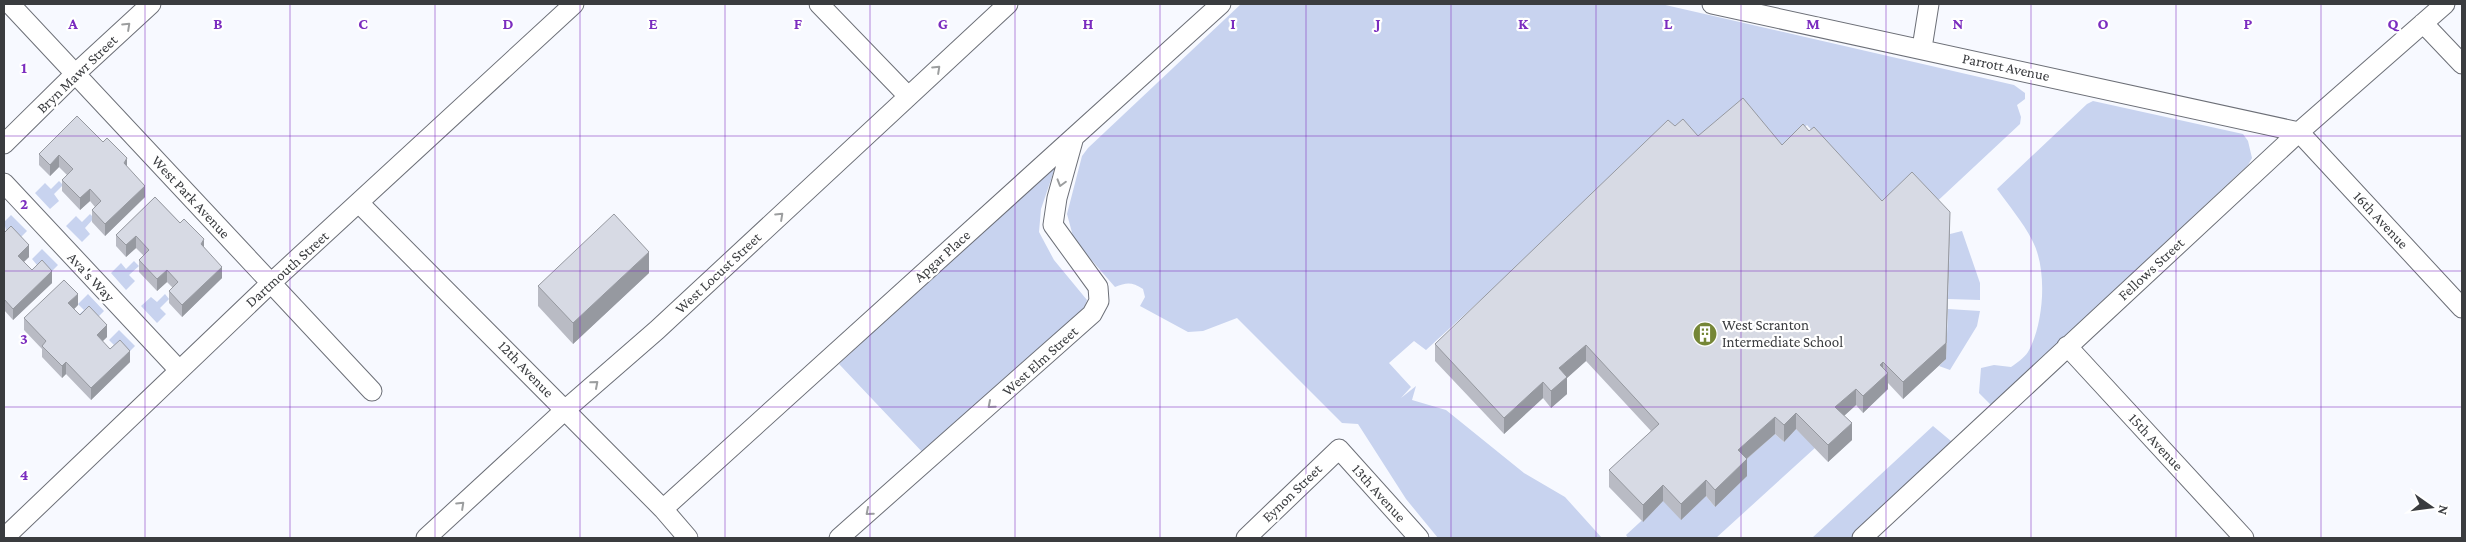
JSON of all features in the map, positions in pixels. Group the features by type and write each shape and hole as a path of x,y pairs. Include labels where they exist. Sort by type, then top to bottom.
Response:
{"street":[{"name":"West Park Avenue","path":"10,4 372,391"},
{"name":"Bryn Mawr Street","path":"4,144 152,4"},
{"name":"Dartmouth Street","path":"4,538 271,283 360,204 574,4"},
{"path":"819,4 908,96"},
{"name":"West Locust Street","path":"426,538 565,410 657,330 1008,4"},
{"name":"Apgar Place","path":"663,509 1221,4"},
{"name":"Parrott Avenue","path":"1712,4 1922,48 2299,132"},
{"path":"1922,48 1929,4"},
{"name":"Fellows Street","path":"1862,538 2299,132 2445,4"},
{"path":"2423,23 2462,64"},
{"name":"16th Avenue","path":"2299,132 2462,308"},
{"name":"West Elm Street","path":"840,538 1092,314 1099,301 1098,287 1053,224 1057,198 1075,136"},
{"name":"Ava's Way","path":"4,183 179,370"},
{"name":"12th Avenue","path":"360,204 663,509 688,538"},
{"name":"15th Avenue","path":"2067,346 2244,538"},
{"name":"Eynon Street","path":"1246,538 1339,449"},
{"name":"13th Avenue","path":"1339,449 1419,538"}],"shaded area":[{"path":"1241,4 1661,4 2014,85 2025,93 2025,99 2017,105 2021,117 2020,124 1930,208 1886,213 1807,125 1783,147 1683,133 1520,264 1426,350 1414,341 1389,363 1411,387 1401,398 1416,386 1412,400 1446,410 1524,473 1565,497 1602,538 1438,538 1406,499 1358,424 1342,423 1237,318 1203,331 1188,332 1140,306 1145,297 1143,289 1129,284 1115,287 1074,240 1067,214 1082,156 1088,148"},
{"path":"2093,101 2243,134 2248,141 2252,158 2248,165 1991,405 1979,393 1981,368 1994,365 2011,367 2028,352 2038,327 2042,296 2040,266 2032,240 1997,189 2087,104"},
{"path":"1058,159 1041,209 1039,232 1054,260 1087,300 1081,316 926,456 839,364"},
{"path":"59,181 63,185 54,194 59,201 50,209 35,193 45,183 51,189"},
{"path":"90,214 94,218 85,228 90,234 82,242 66,226 76,216 82,222"},
{"path":"11,215 27,231 18,240 4,233 6,230 4,222"},
{"path":"1962,231 1980,283 1980,300 1948,299 1950,234"},
{"path":"42,249 58,265 49,274 29,272 37,265 32,259"},
{"path":"134,261 139,266 129,275 135,281 126,290 111,273 121,263 126,269"},
{"path":"88,294 104,311 95,320 75,318 84,310 78,304"},
{"path":"165,294 169,299 160,308 166,314 157,323 141,306 151,297 157,302"},
{"path":"1948,309 1980,311 1977,326 1950,370 1939,366 1946,359"},
{"path":"119,330 135,346 126,355 106,353 114,345 109,340"},
{"path":"1933,426 1957,446 1860,538 1812,538"},
{"path":"1796,429 1816,447 1716,538 1628,538 1626,535 1663,501 1706,496 1715,507 1738,466 1775,434 1784,442"}],"building":[{"name":"West Scranton Intermediate School","path":"1743,98 1782,145 1803,124 1809,131 1814,127 1882,201 1912,172 1950,212 1946,343 1903,382 1883,362 1880,365 1888,373 1863,396 1856,389 1835,407 1852,423 1828,445 1796,413 1784,425 1775,417 1738,450 1747,459 1715,490 1706,480 1681,504 1663,485 1643,505 1609,470 1659,424 1586,345 1559,368 1567,377 1551,391 1543,382 1504,418 1435,344 1668,120 1675,126 1683,119 1698,136"},
{"path":"77,116 103,142 107,138 127,158 124,163 145,186 105,224 92,210 101,201 90,189 80,198 62,180 73,169 59,155 50,165 39,154"},
{"path":"155,197 180,223 184,219 204,239 201,244 222,267 182,305 169,291 178,282 167,270 157,279 139,260 149,250 136,236 126,245 116,235"},
{"path":"614,214 649,252 573,323 538,286"},
{"path":"11,226 29,245 18,256 32,270 42,260 52,271 13,309 4,299 4,233"},
{"path":"64,280 78,294 68,303 80,315 89,306 107,325 97,335 110,349 120,340 130,351 91,388 66,362 62,366 42,346 46,341 24,318"}],"place":[{"name":"West Scranton Intermediate School","path":"1705,334"}]}
